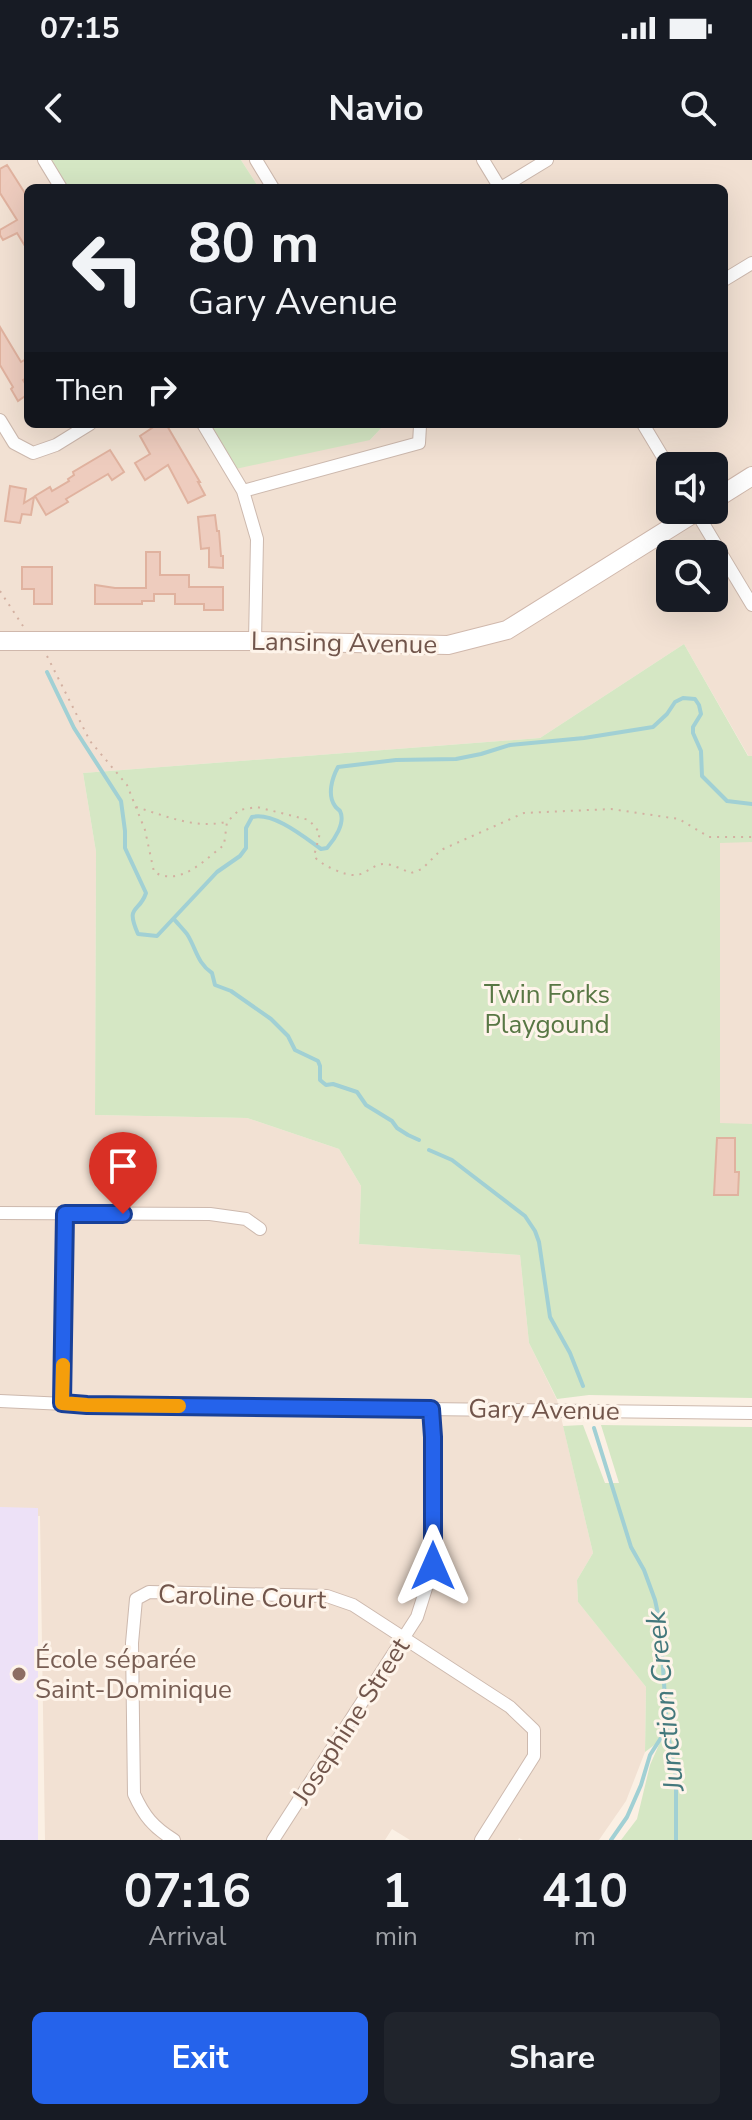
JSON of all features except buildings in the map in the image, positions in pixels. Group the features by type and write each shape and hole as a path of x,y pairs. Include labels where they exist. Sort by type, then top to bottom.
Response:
{"street":[{"path":"44,160 59,184"},
{"path":"256,160 271,184"},
{"path":"483,160 498,184"},
{"path":"507,184 547,160"},
{"path":"728,278 752,263"},
{"path":"0,420 14,443 33,453 56,445 84,428"},
{"path":"205,428 243,491 257,539 255,641"},
{"path":"243,491 419,443 420,428"},
{"path":"645,428 660,452"},
{"path":"728,491 752,476"},
{"name":"Lansing Avenue","path":"0,641 448,645 507,630 676,524"},
{"path":"705,524 752,605"},
{"path":"0,1213 210,1214 246,1219 260,1229"},
{"path":"62,1403 65,1214"},
{"name":"Gary Avenue","path":"0,1401 87,1405 752,1413"},
{"name":"Josephine Street","path":"273,1840 417,1617 433,1566 431,1409"},
{"name":"Caroline Court","path":"174,1840 160,1832 143,1815 134,1794 132,1643 136,1599 149,1592 327,1596 353,1605 404,1639"},
{"path":"404,1639 510,1707 534,1730 534,1756 481,1840"}],"path":[{"path":"0,591 32,641 45,652 90,741 127,785 145,830 154,872 184,876 224,845 227,822"},
{"path":"136,807 191,823 213,825 227,822 239,810 257,807 309,820 320,833 314,856 319,863 354,876 375,865 387,864 411,873 422,869 441,850 524,813 611,809 679,819 709,837 752,837"}],"shaded area":[{"path":"0,160 42,160 57,184 24,184 24,428 246,428 370,440 381,428 728,428 728,184 256,184 241,160 752,160 752,756 749,757 684,644 540,738 83,773 96,852 95,1115 247,1118 339,1149 361,1186 359,1244 520,1255 529,1343 557,1400 593,1553 577,1580 578,1602 646,1687 645,1752 626,1801 599,1840 410,1840 392,1829 385,1840 45,1840 40,1516 0,1516"},
{"path":"720,842 752,842 752,1124 720,1124"},
{"name":"École séparée Saint-Dominique","path":"0,1507 38,1508 38,1840 0,1840"}],"green space":[{"path":"42,160 241,160 256,184 57,184"},
{"path":"206,428 381,428 370,440 231,470"},
{"name":"Twin Forks Playgound","path":"684,644 748,756 752,756 752,842 720,843 720,1123 752,1124 752,1398 589,1395 557,1399 529,1343 520,1255 359,1244 361,1186 339,1149 247,1118 95,1115 96,852 83,773 540,738"},
{"path":"583,1425 605,1483 619,1483 601,1425 752,1427 752,1840 621,1840 637,1819 650,1765 661,1740 645,1752 646,1687 578,1602 577,1580 593,1553 563,1426"}],"waterway":[{"path":"47,672 74,728 121,801 125,848 146,893 133,913 138,934 157,936 217,872 240,856 246,848 246,828 252,817 270,818 321,849 327,848 336,836 341,821 331,792 338,767 396,760 456,759 510,745 653,727 675,702 683,698 695,699 701,714 693,733 701,751 702,776 727,801 752,804"},
{"name":"Junction Creek","path":"174,919 187,934 203,965 212,973 215,985 231,991 271,1019 288,1036 295,1050 318,1061 320,1080 326,1085 333,1084 357,1092 366,1105 419,1140"},
{"name":"Junction Creek","path":"429,1150 452,1160 525,1216 535,1231 550,1317 570,1353 583,1386"},
{"name":"Junction Creek","path":"594,1428 631,1547 644,1570 660,1623 667,1728 676,1778 676,1840"},
{"path":"611,1840 627,1817 650,1755 666,1730"}],"slow traffic":[{"path":"63,1365 62,1403 179,1406"}],"place":[{"name":"École séparée Saint-Dominique","path":"19,1674"}],"route":[{"path":"123,1214 65,1214 62,1403 431,1409 433,1566"}]}
